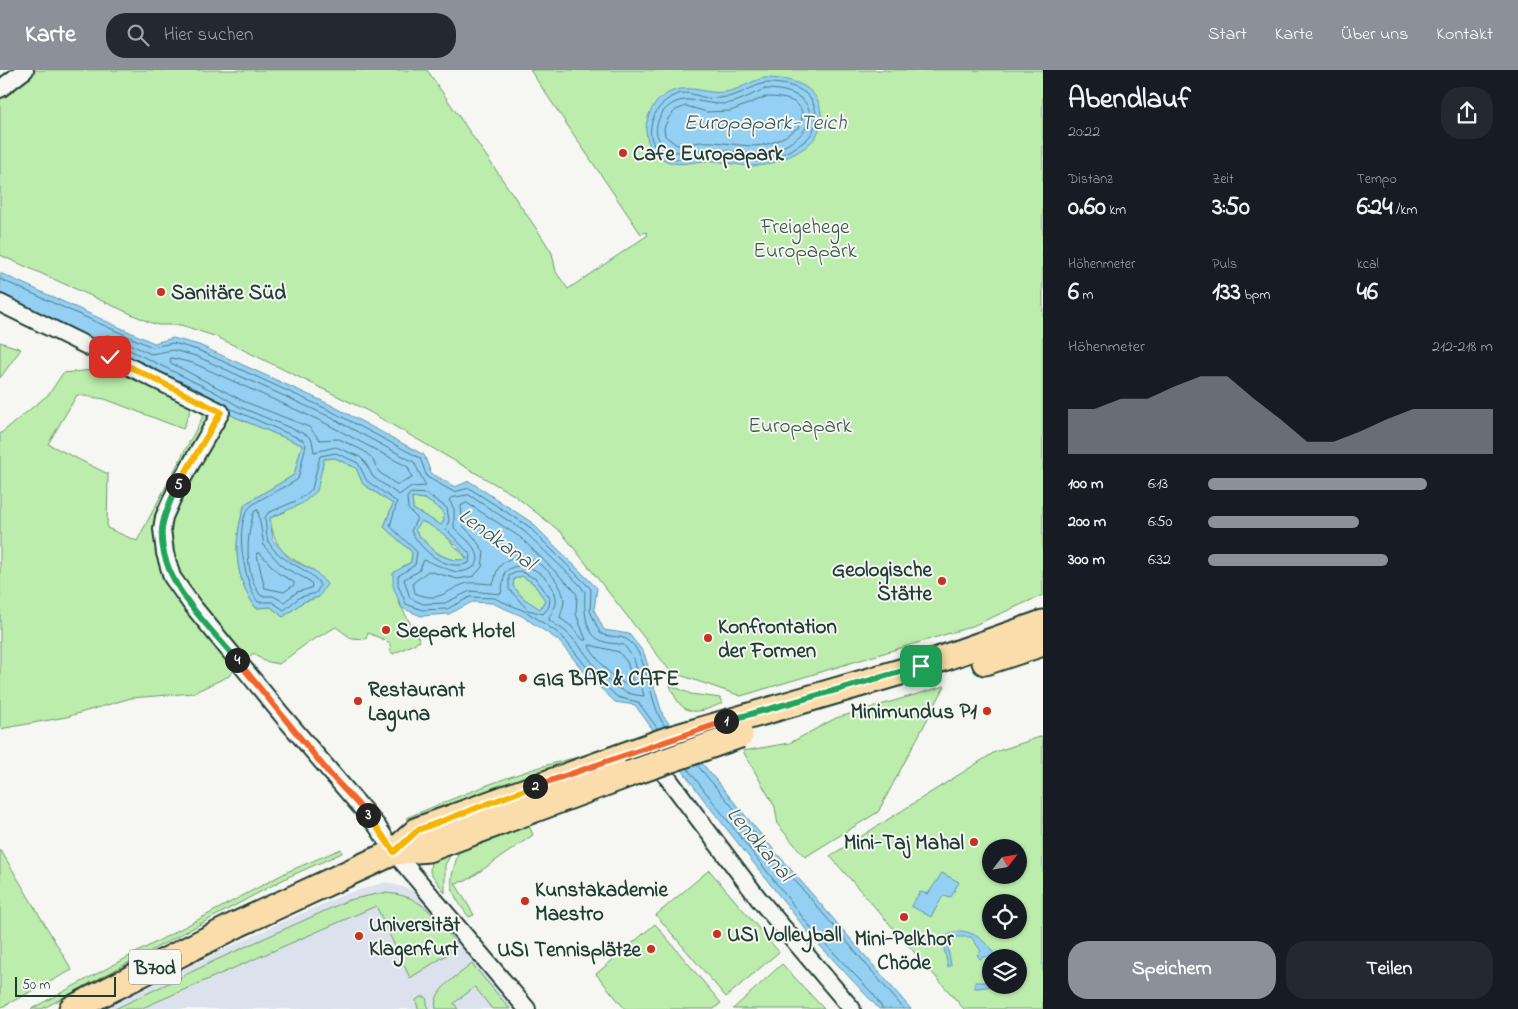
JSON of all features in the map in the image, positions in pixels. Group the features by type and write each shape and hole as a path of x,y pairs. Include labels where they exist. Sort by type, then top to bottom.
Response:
{"main road":[{"name":"B70d","path":"72,1009 238,924 394,852 428,849 626,764 921,666 1043,623"},
{"name":"B70d","path":"738,726 901,688 1040,645"}],"street":[{"path":"0,88 25,70"},
{"path":"0,303 221,412 177,488 164,518 162,529 165,553 172,577 192,605 267,698 377,826 394,852 527,1009"},
{"path":"652,757 758,898 852,1009"}],"shaded area":[{"name":"Universität Klagenfurt","path":"386,882 412,890 433,903 527,1009 102,1009 271,927 346,894"}],"green space":[{"name":"Europapark","path":"36,70 427,70 542,237 552,253 556,272 568,289 648,235 646,232 641,234 530,70 1043,70 1043,595 970,627 741,696 671,672 562,533 514,495 368,411 217,337 181,325 158,325 149,322 0,255 0,97"},
{"path":"0,342 21,349 0,378"},
{"path":"112,368 192,406 183,429 105,399 77,395 48,444 108,474 107,528 137,541 210,403 235,417 302,445 294,475 245,504 241,517 237,544 239,571 248,596 256,608 271,607 283,617 303,602 319,597 315,571 289,557 284,552 275,539 270,518 285,512 324,459 335,458 356,468 363,484 393,504 384,527 412,552 411,562 403,566 398,601 420,641 393,654 390,650 391,646 385,640 368,633 366,639 351,638 336,627 306,644 279,664 264,661 254,653 229,676 193,693 131,698 66,717 0,729 0,434 49,394 63,373"},
{"path":"412,497 425,499 443,511 444,520 441,525 413,509"},
{"path":"421,521 440,530 467,559 451,559 438,553 415,530"},
{"path":"522,576 533,583 545,600 540,610 523,598 513,586 514,579"},
{"path":"670,685 691,694 720,698 722,703 704,710 696,711 684,708 674,695"},
{"path":"945,686 878,812 805,857 778,825 775,807 743,751 790,743 836,718"},
{"path":"1043,736 1043,1009 964,1009 830,856 995,752"},
{"path":"611,751 525,778 411,821 406,818 532,769"},
{"path":"527,821 533,835 466,881 455,883 474,915 469,917 456,898 452,884 452,877 460,848"},
{"path":"456,845 445,865 445,893 430,872 431,860"},
{"path":"0,849 72,970 0,1008"},
{"path":"341,849 342,853 288,877 42,1009 31,1009 287,872"},
{"name":"USI Volleyball","path":"709,870 779,952 726,997 656,915"},
{"path":"381,893 395,894 417,901 433,915 456,944 448,954 410,978 376,906 140,1009 115,1009 214,961 349,900"},
{"name":"USI Tennisplätze","path":"655,924 721,1003 714,1009 625,1009 596,974"},
{"path":"472,964 510,1009 492,1009 475,987 454,1003 458,1009 436,1009 436,1002 442,989"},
{"path":"782,964 824,1009 733,1009"},
{"path":"426,997 428,1009 418,1009 416,1000"}],"water":[{"name":"Europapark-Teich","path":"764,78 783,79 801,85 809,89 819,104 821,120 817,134 810,143 798,152 777,161 758,166 715,161 678,164 667,161 657,154 650,145 646,135 646,124 649,114 655,104 673,91 693,89 718,93 730,91"},
{"name":"Lendkanal","path":"0,273 154,343 173,338 199,345 331,405 424,455 431,473 455,487 469,481 531,522 597,588 594,610 604,630 629,634 644,653 663,716 768,843 911,1009 879,1009 811,936 704,800 635,705 615,702 585,673 558,640 522,616 492,603 472,602 449,614 421,616 402,608 393,586 393,573 411,562 412,552 384,527 393,504 363,484 356,468 335,458 324,459 317,491 303,503 270,518 273,540 290,559 315,571 327,584 319,597 303,602 283,617 271,607 256,608 248,596 239,571 237,544 241,517 245,504 294,475 302,445 235,417 210,402 0,298","holes":["412,497 425,499 443,511 444,520 441,525 413,509","422,521 428,524 452,541 467,559 458,560 443,557 431,548 415,530","522,576 533,583 545,600 540,609 523,598 513,586 514,579"]},
{"path":"942,873 959,882 951,897 943,896 931,917 911,906 920,892 928,894"},
{"path":"958,931 970,933 990,949 982,949 982,958 980,959 977,955 981,951 971,937 957,937 947,943 951,965 948,967 943,943 948,935"},
{"path":"975,982 982,982 982,987 975,988"}],"place":[{"name":"Cafe Europapark","path":"623,153"},
{"name":"Sanitäre Süd","path":"161,292"},
{"name":"Geologische Stätte","path":"942,581"},
{"name":"Seepark Hotel","path":"386,630"},
{"name":"Konfrontation der Formen","path":"708,638"},
{"name":"GIG BAR & CAFE","path":"523,678"},
{"name":"Restaurant Laguna","path":"358,701"},
{"name":"Minimundus P1","path":"987,711"},
{"name":"Mini-Taj Mahal","path":"974,842"},
{"name":"Kunstakademie Maestro","path":"525,901"},
{"name":"Mini-Pelkhor Chöde","path":"904,917"},
{"name":"USI Volleyball","path":"717,934"},
{"name":"Universität Klagenfurt","path":"359,936"},
{"name":"USI Tennisplätze","path":"651,949"}],"route":[{"path":"110,357 221,412 211,426 177,488 164,518 162,529 165,553 172,577 192,605 262,692 329,773 377,826 394,852 418,830 622,755 736,718 921,666"}],"park label":[{"name":"Freigehege Europapark","path":"805,238"}]}
